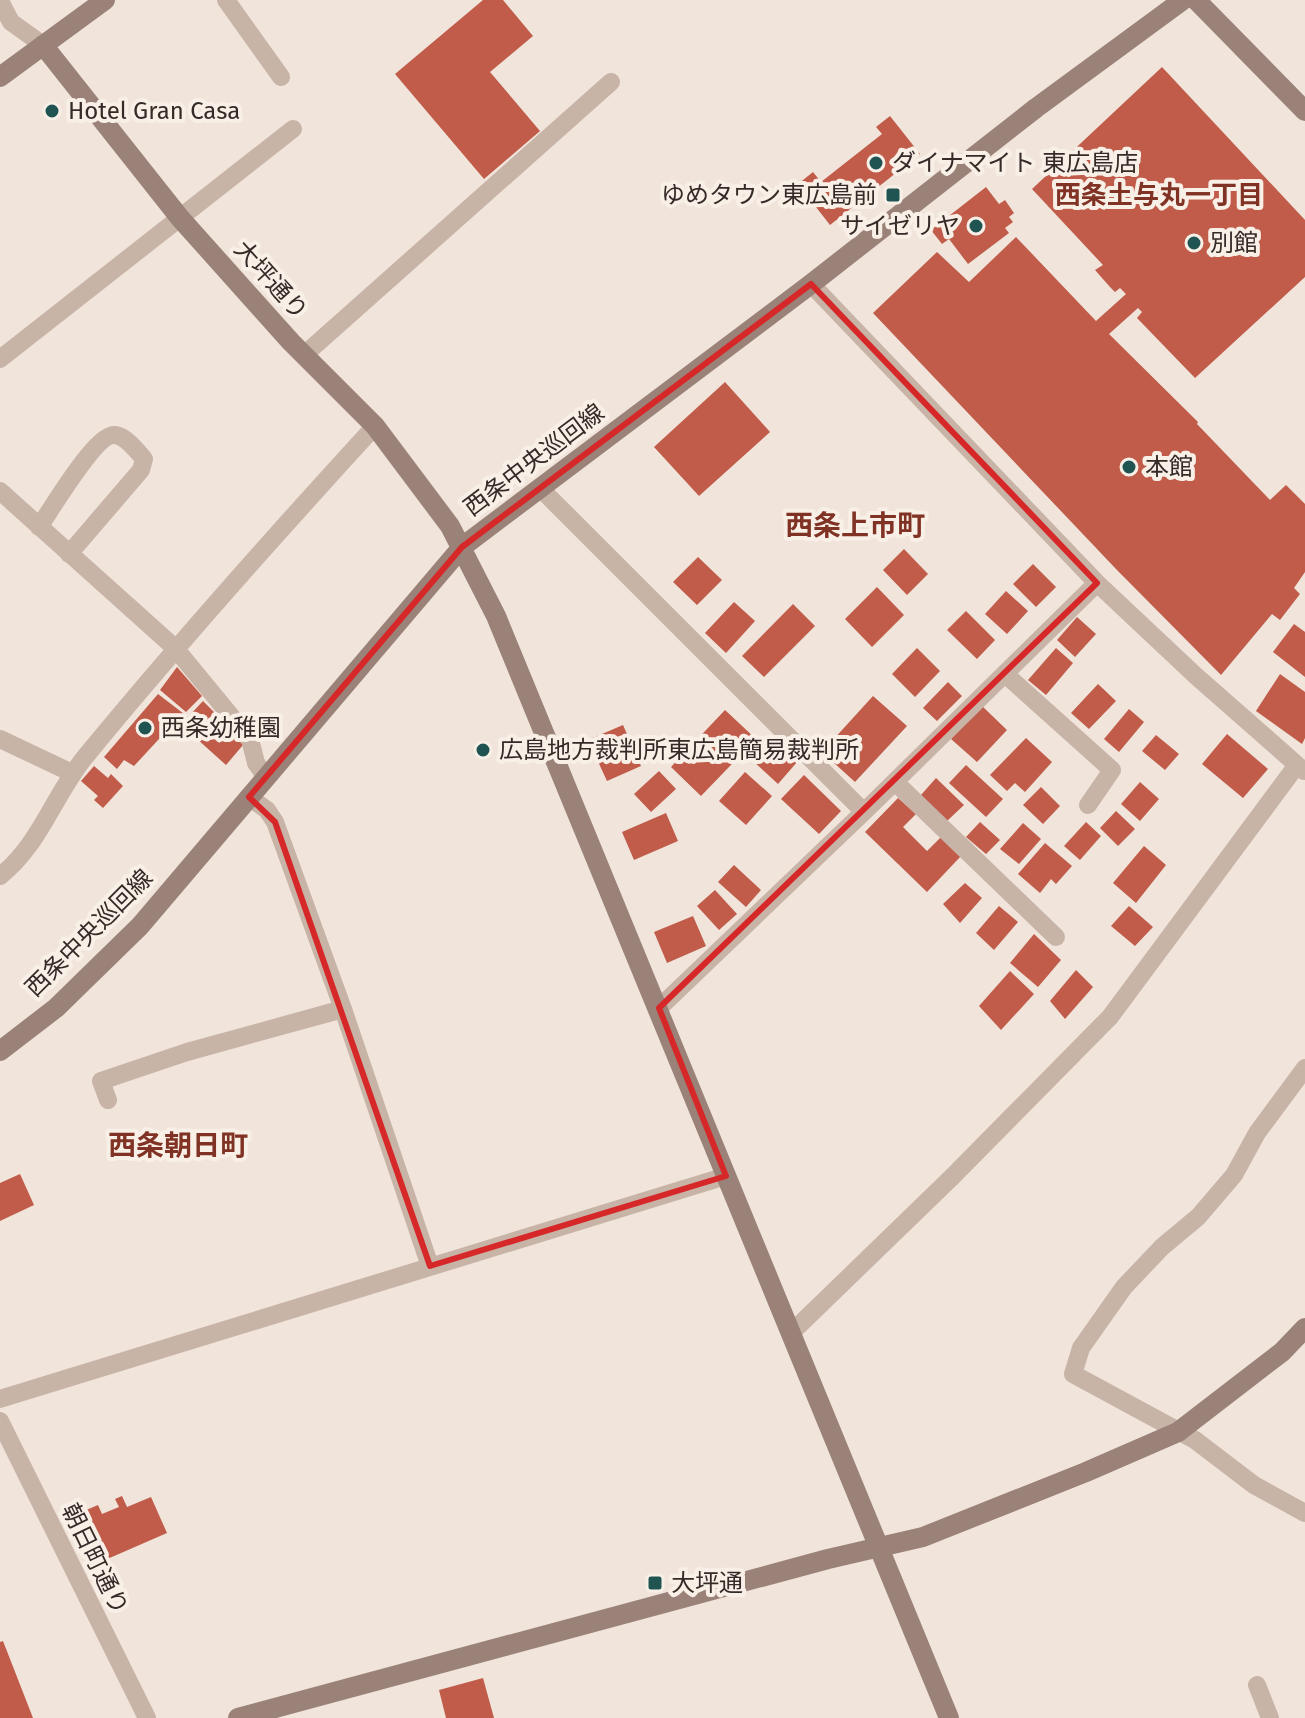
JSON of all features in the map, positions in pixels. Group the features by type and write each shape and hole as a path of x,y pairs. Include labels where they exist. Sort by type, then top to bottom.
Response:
{"street":[{"path":"0,77 105,0"},
{"path":"226,0 281,77"},
{"name":"西条中央巡回線","path":"0,1051 56,1008 140,926 462,547 811,284 1036,108 1183,0"},
{"path":"1196,0 1305,111"},
{"path":"0,1 11,22 43,45"},
{"name":"大坪通り","path":"43,45 180,218 304,355 375,426 450,526 462,547 496,616 949,1718"},
{"path":"304,355 611,82"},
{"path":"0,359 293,129"},
{"path":"791,1333 952,1177 1110,1017 1301,769 1097,583 811,284"},
{"path":"0,876 32,841 72,773 175,648 375,426"},
{"path":"39,527 92,451 104,438 113,434 120,436 144,459 141,470 69,554"},
{"path":"540,488 864,812"},
{"path":"0,491 175,648 250,739 256,763 266,777"},
{"path":"659,1008 1097,583"},
{"path":"1005,674 1112,770 1088,805"},
{"path":"0,739 72,773"},
{"path":"895,782 1056,937"},
{"path":"249,797 267,810 275,822 343,1009 430,1266"},
{"path":"108,1100 101,1081 187,1052 343,1009"},
{"path":"1305,1068 1257,1133 1234,1175 1198,1217 1162,1247 1124,1287 1081,1348 1073,1374 1195,1440 1254,1485 1305,1513"},
{"path":"0,1399 726,1176"},
{"path":"238,1718 923,1537 1178,1432 1282,1352 1305,1328"},
{"name":"朝日町通り","path":"0,1421 147,1718"},
{"path":"1257,1685 1270,1718"}],"highlighted area":[{"path":"811,284 1097,583 659,1008 726,1176 430,1266 275,822 249,797 462,547"}],"building":[{"path":"483,0 503,0 533,36 490,72 540,131 484,179 395,74"},
{"path":"1162,67 1305,220 1305,277 1195,378 1137,318 1142,312 1138,308 1109,334 1198,422 1270,500 1286,485 1305,504 1305,572 1294,588 1300,594 1280,620 1272,614 1221,675 873,313 937,252 969,282 1016,237 1096,321 1126,294 1120,288 1115,292 1110,287 1095,270 1103,265 1032,189"},
{"name":"ダイナマイト 東広島店","path":"890,116 920,154 830,225 798,184 813,172 821,182 882,134 876,127"},
{"path":"986,187 999,204 1005,200 1014,213 1009,217 1013,222 1005,228 1009,233 968,264 949,239 942,244 931,230"},
{"path":"725,382 770,432 699,496 654,447"},
{"path":"904,549 928,574 907,595 883,570"},
{"path":"698,557 722,580 697,605 673,582"},
{"path":"1033,564 1056,587 1036,607 1013,584"},
{"path":"877,587 904,615 872,647 845,619"},
{"path":"1006,591 1028,611 1007,634 985,614"},
{"path":"734,602 755,621 726,653 705,633"},
{"path":"793,604 815,626 764,677 742,656"},
{"path":"966,611 995,640 977,659 947,630"},
{"path":"1077,617 1096,634 1075,657 1057,640"},
{"path":"1294,624 1305,632 1305,677 1273,652"},
{"path":"917,648 940,671 915,697 892,674"},
{"path":"1056,648 1073,663 1046,695 1028,680"},
{"path":"177,667 202,696 186,712 160,690"},
{"path":"1280,674 1305,692 1305,738 1302,744 1256,711"},
{"path":"948,682 962,696 937,721 923,708"},
{"path":"1098,684 1116,701 1089,729 1071,713"},
{"path":"158,694 188,717 203,701 215,713 194,736 188,732 183,737 171,726 134,766 124,760 117,769 104,757"},
{"path":"873,696 907,726 855,782 822,752"},
{"path":"982,706 1007,730 977,762 951,739"},
{"path":"1129,709 1144,722 1119,752 1104,739"},
{"path":"725,710 756,739 701,796 671,767"},
{"path":"217,716 243,745 226,765 197,739"},
{"path":"623,725 641,766 607,781 588,740"},
{"path":"1227,734 1268,769 1243,798 1202,764"},
{"path":"1156,735 1179,754 1165,770 1142,751"},
{"path":"773,738 798,761 778,784 753,761"},
{"path":"1026,738 1052,762 1025,792 1015,783 1007,791 990,775"},
{"path":"966,765 1003,799 986,817 949,783"},
{"path":"94,766 108,778 111,774 123,786 103,808 94,800 98,796 81,781"},
{"path":"659,771 676,789 651,812 634,794"},
{"path":"745,772 772,796 746,825 719,801"},
{"path":"804,775 841,811 819,834 781,799"},
{"path":"936,778 964,805 947,821 921,795"},
{"path":"1140,782 1159,799 1140,821 1121,804"},
{"path":"1041,787 1060,806 1043,824 1023,805"},
{"path":"898,798 916,814 903,827 927,851 941,837 961,856 927,892 865,832"},
{"path":"1116,811 1135,829 1118,846 1100,828"},
{"path":"666,813 678,841 634,860 622,832"},
{"path":"980,822 1000,840 986,854 966,837"},
{"path":"1086,822 1101,836 1080,860 1064,846"},
{"path":"1023,823 1041,839 1019,864 1000,849"},
{"path":"1045,843 1072,866 1056,884 1051,879 1040,893 1018,874"},
{"path":"1144,846 1166,865 1136,903 1113,883"},
{"path":"734,865 761,890 746,907 718,882"},
{"path":"965,883 982,898 960,923 943,904"},
{"path":"715,890 737,914 719,930 697,906"},
{"path":"999,906 1018,922 994,950 976,933"},
{"path":"1129,906 1153,927 1135,946 1111,926"},
{"path":"693,916 706,946 667,963 654,932"},
{"path":"1034,934 1061,960 1038,987 1010,963"},
{"path":"1076,970 1093,987 1065,1019 1050,1001"},
{"path":"1010,971 1034,994 1001,1030 979,1006"},
{"path":"20,1174 34,1205 0,1221 0,1183"},
{"path":"122,1496 127,1507 151,1497 167,1533 105,1560 84,1511 98,1505 102,1514 119,1507 115,1499"},
{"path":"3,1641 33,1718 0,1718 0,1642"},
{"path":"483,1678 494,1718 446,1718 439,1690"}],"place":[{"name":"Hotel Gran Casa","path":"52,111"},
{"name":"ダイナマイト 東広島店","path":"876,163"},
{"name":"ゆめタウン東広島前","path":"893,195"},
{"name":"サイゼリヤ","path":"976,226"},
{"name":"別館","path":"1194,243"},
{"name":"本館","path":"1129,467"},
{"name":"西条幼稚園","path":"145,728"},
{"name":"広島地方裁判所東広島簡易裁判所","path":"483,750"},
{"name":"大坪通","path":"655,1583"}],"district":[{"name":"西条土与丸一丁目","path":"1159,195"},
{"name":"西条上市町","path":"855,525"},
{"name":"西条朝日町","path":"178,1145"}]}
